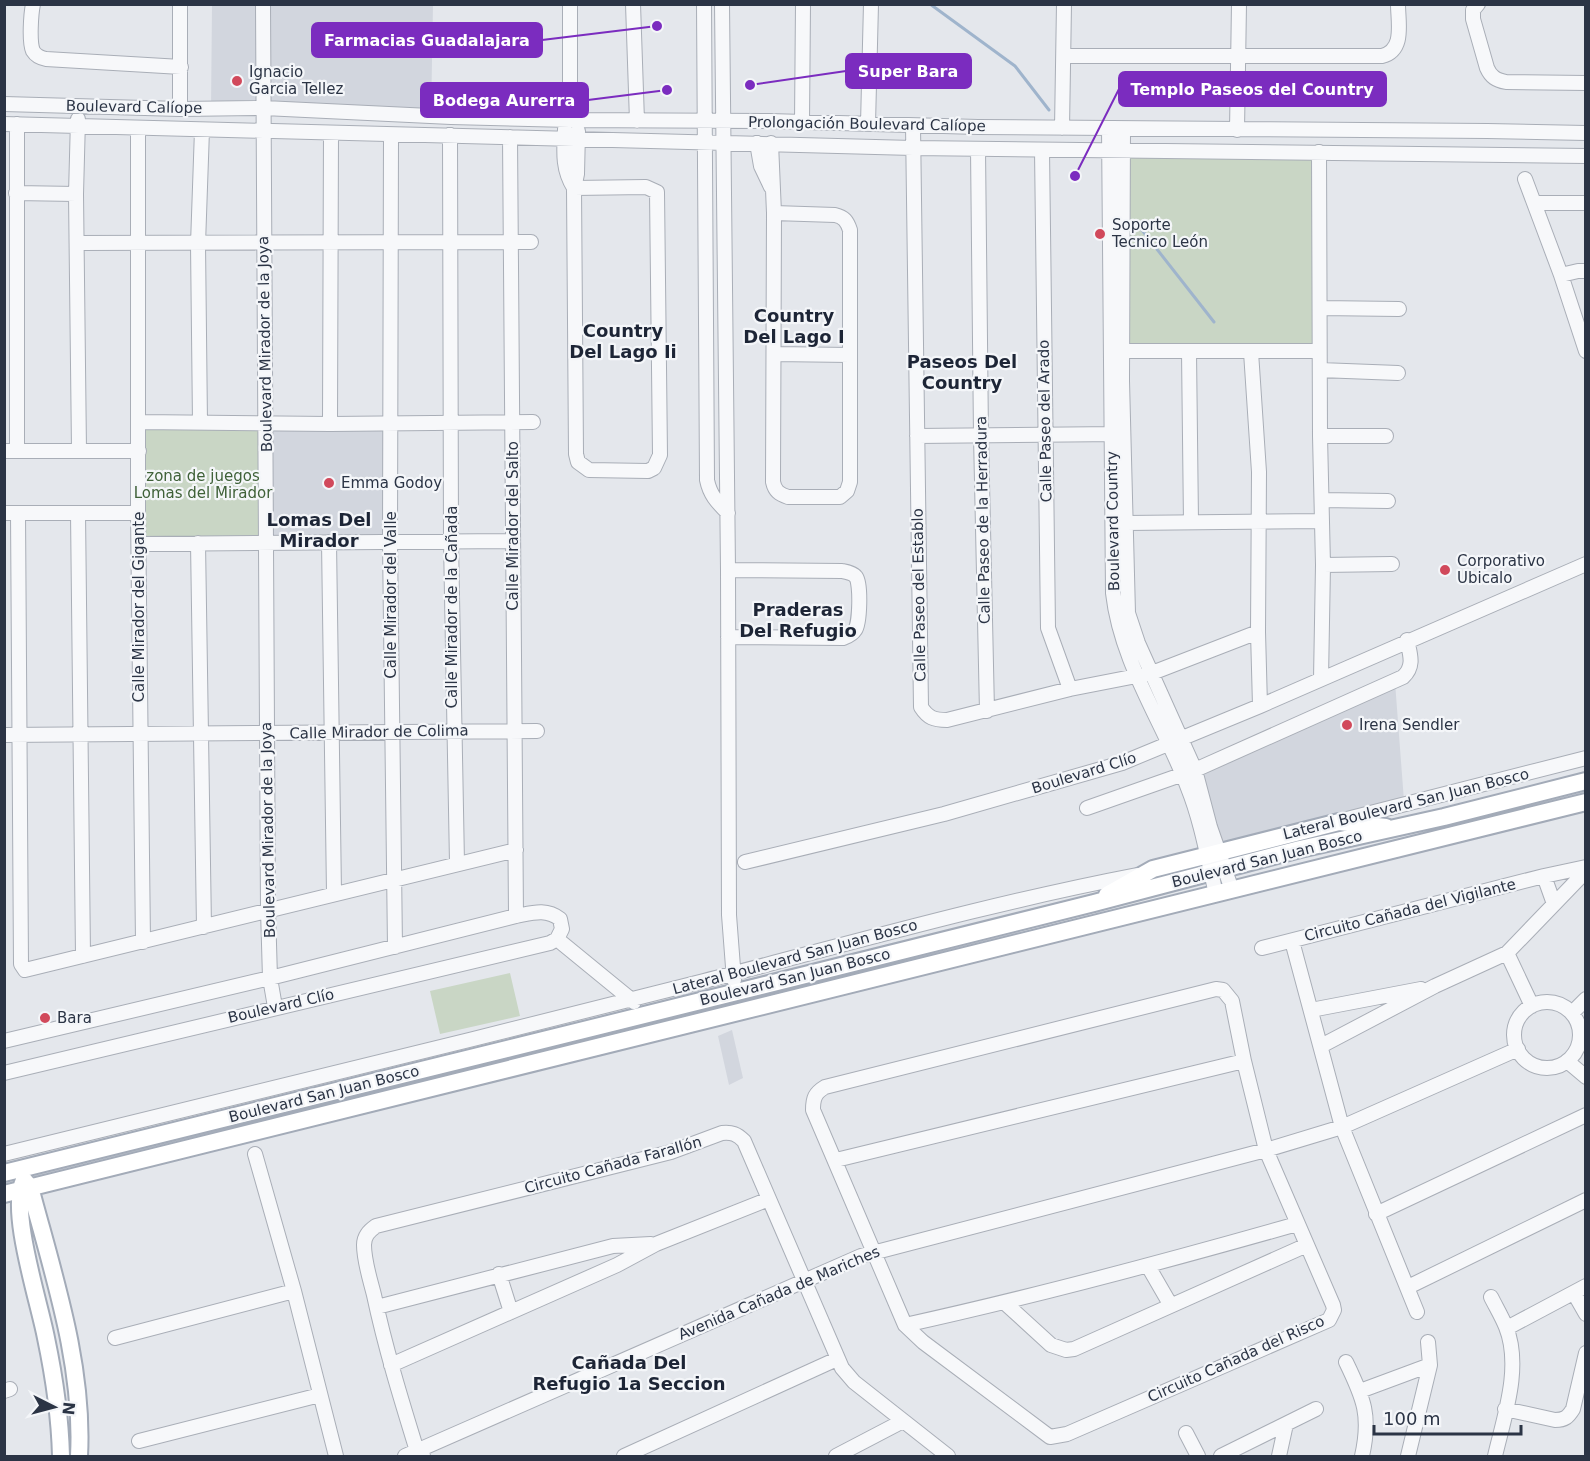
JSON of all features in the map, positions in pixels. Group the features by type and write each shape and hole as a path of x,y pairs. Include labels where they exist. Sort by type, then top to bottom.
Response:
{"main road":[{"name":"Boulevard San Juan Bosco","path":"5,1173 1094,903 1216,863 1300,849 1395,828 1523,797 1584,778"},
{"name":"Boulevard San Juan Bosco","path":"20,1188 53,1182 264,1128 613,1044 1586,802"},
{"name":"Lateral Boulevard San Juan Bosco","path":"1142,874 1153,869 1216,863 1294,833 1339,822"},
{"path":"1339,822 1366,823 1395,828"},
{"path":"1294,833 1305,872"},
{"path":"1094,903 1142,874"},
{"path":"608,1024 613,1044"},
{"path":"68,1157 62,1162 59,1172 71,1177"},
{"path":"36,1165 20,1188 18,1207 52,1371 61,1456"},
{"path":"5,1173 20,1188 48,1254 71,1351 79,1420 79,1456"},
{"path":"48,1254 49,1241 42,1201 53,1182"},
{"path":"4,1206 13,1213 22,1228"}],"street":[{"path":"33,4 31,44 38,57 181,66"},
{"path":"180,4 180,109"},
{"name":"Boulevard Mirador de la Joya","path":"263,4 268,910 270,978 275,1007"},
{"path":"570,4 571,138 565,168 567,177 574,188 576,454 578,462 589,470 648,471 654,468 660,455 657,192 646,187 574,188"},
{"path":"633,4 637,121"},
{"path":"704,4 707,480 714,499 728,513"},
{"path":"722,4 728,513 729,915 735,992"},
{"path":"802,122 803,4"},
{"path":"868,124 871,4"},
{"path":"1062,128 1064,4"},
{"path":"1237,130 1239,4"},
{"path":"1064,56 1382,56 1391,54 1396,48 1398,4"},
{"path":"1478,4 1473,10 1473,19 1491,76 1506,82 1586,83"},
{"name":"Boulevard Calíope","path":"4,104 180,109 264,108"},
{"path":"79,106 76,194 79,450"},
{"name":"Prolongación Boulevard Calíope","path":"264,108 571,120 802,122 1116,129 1586,133"},
{"path":"11,124 16,193 11,451 139,451"},
{"name":"Boulevard Calíope","path":"11,124 264,132"},
{"name":"Calle Paseo del Establo","path":"913,126 921,707 926,716 936,720 947,720 1070,689 1152,674 1258,632"},
{"name":"Calle Mirador del Gigante","path":"138,128 140,422 138,513 143,942"},
{"name":"Boulevard Country","path":"1116,129 1117,434 1113,593 1115,614 1125,645 1167,744 1189,773"},
{"path":"200,423 198,244 202,130"},
{"path":"1374,130 1374,153"},
{"name":"Prolongación Boulevard Calíope","path":"264,132 913,148 1586,156"},
{"path":"330,424 331,133"},
{"name":"Calle Mirador del Valle","path":"391,135 390,543 395,947"},
{"name":"Calle Mirador de la Cañada","path":"450,135 451,542 457,863"},
{"name":"Calle Mirador del Salto","path":"510,137 516,916"},
{"path":"764,143 761,166 773,192"},
{"path":"764,143 773,192 774,213 773,482 775,490 788,497 840,497 847,491 850,482 850,230 842,216 774,213"},
{"name":"Calle Paseo de la Herradura","path":"978,149 987,711"},
{"name":"Calle Paseo del Arado","path":"1042,150 1048,628 1070,689"},
{"name":"Boulevard Country","path":"1116,151 1122,351 1117,434 1126,524 1128,613 1138,643 1182,738 1189,773 1210,826 1216,863 1224,892"},
{"path":"1319,152 1323,565 1321,679"},
{"path":"1525,179 1561,275 1586,351"},
{"path":"16,193 76,194"},
{"path":"1535,203 1586,203"},
{"path":"77,243 531,242"},
{"path":"1561,275 1586,271"},
{"path":"1320,308 1399,309"},
{"path":"1122,351 1320,351"},
{"path":"1189,352 1191,522"},
{"path":"1251,352 1259,472 1260,706"},
{"path":"774,354 850,355"},
{"path":"1320,370 1398,374"},
{"path":"140,422 330,424 533,422"},
{"path":"917,436 1117,434"},
{"path":"1320,436 1386,436"},
{"path":"1322,500 1388,501"},
{"path":"138,513 11,513 20,735 22,968 30,970 334,893 516,850"},
{"path":"78,513 83,956"},
{"path":"1126,524 1322,521"},
{"path":"139,544 513,541"},
{"path":"329,542 334,893"},
{"path":"198,543 204,927"},
{"path":"1323,565 1392,564"},
{"name":"Boulevard Clío","path":"746,862 944,814 1122,763 1260,706 1407,640 1586,564"},
{"path":"728,570 842,571 850,572 856,577 859,586 858,621 856,630 850,636 843,638 728,638"},
{"path":"1087,808 1189,773 1403,677 1411,666 1407,640"},
{"name":"Calle Mirador de Colima","path":"4,735 537,731"},
{"name":"Lateral Boulevard San Juan Bosco","path":"1339,822 1586,758"},
{"path":"1518,775 1523,797"},
{"path":"1321,1046 1435,986 1507,953 1586,869"},
{"name":"Circuito Cañada del Vigilante","path":"1417,1312 1342,1127 1292,940 1544,876 1586,869"},
{"name":"Lateral Boulevard San Juan Bosco","path":"4,1154 631,999 876,935 1050,893 1142,874"},
{"path":"1544,876 1554,904"},
{"path":"4,1041 543,911 560,919 562,928 557,939 649,1014"},
{"name":"Boulevard Clío","path":"5,1073 550,943 557,939"},
{"path":"1262,948 1292,940"},
{"path":"1507,953 1532,1006"},
{"path":"1311,1011 1435,986"},
{"name":"Circuito Cañada del Risco","path":"1211,990 1223,990 1232,1001 1244,1061 1266,1150 1333,1305 1334,1310 1329,1320 1067,1434 1050,1437 918,1338 905,1325 813,1110 813,1100 817,1091 825,1087 1211,990"},
{"path":"1572,1013 1586,999"},
{"path":"1542,1002 1553,1002 1572,1013 1578,1022 1579,1043 1575,1053 1567,1061 1550,1068 1540,1067 1531,1063 1518,1050 1515,1040 1518,1020 1532,1006 1542,1002"},
{"name":"Avenida Cañada de Mariches","path":"415,1455 804,1280 875,1251 1266,1150 1342,1127 1518,1050"},
{"path":"836,1161 1244,1061"},
{"path":"1567,1061 1586,1077"},
{"path":"1376,1214 1586,1114"},
{"name":"Circuito Cañada Farallón","path":"415,1455 376,1307 364,1242 368,1232 376,1226 671,1152 722,1133 731,1132 744,1141 837,1359 847,1376 948,1456"},
{"path":"255,1154 294,1291 336,1456"},
{"path":"391,1365 617,1265 656,1244 769,1199"},
{"path":"1408,1287 1586,1200"},
{"path":"905,1325 1005,1303 1297,1224"},
{"path":"376,1307 613,1246 656,1244"},
{"path":"1005,1303 1051,1345 1066,1350 1074,1349 1170,1304 1307,1245"},
{"path":"1148,1266 1170,1304"},
{"path":"499,1274 511,1311"},
{"path":"1507,1328 1580,1289 1586,1314"},
{"path":"115,1338 294,1291"},
{"path":"1491,1298 1507,1328 1512,1365 1495,1456"},
{"path":"1408,1456 1430,1365 1428,1342"},
{"path":"1505,1409 1555,1420 1563,1420 1569,1416 1573,1409 1586,1353"},
{"path":"624,1456 837,1359"},
{"path":"1346,1362 1360,1391 1366,1411 1367,1428 1362,1456"},
{"path":"1360,1391 1430,1365"},
{"path":"139,1441 320,1395"},
{"path":"1221,1456 1316,1409"},
{"path":"836,1456 903,1421"},
{"path":"1279,1456 1286,1424"},
{"path":"1186,1433 1198,1456"}],"shaded area":[{"path":"212,5 433,5 431,116 211,110"},
{"name":"Emma Godoy","path":"390,423 390,543 269,544 266,424"},
{"name":"Irena Sendler","path":"1395,682 1404,801 1233,845 1218,839 1195,769"},
{"path":"732,1030 743,1078 729,1085 718,1036"}],"green space":[{"path":"1126,155 1312,156 1314,346 1125,347"},
{"name":"zona de juegos Lomas del Mirador","path":"266,424 269,544 138,545 138,425"},
{"path":"510,973 520,1016 440,1034 430,991"}],"waterway":[{"path":"930,4 1015,66 1049,110"},
{"path":"1138,225 1214,322"}],"place":[{"name":"Farmacias Guadalajara","path":"657,26"},
{"name":"Ignacio Garcia Tellez","path":"237,81"},
{"name":"Super Bara","path":"750,85"},
{"name":"Bodega Aurerra","path":"667,90"},
{"name":"Templo Paseos del Country","path":"1075,176"},
{"name":"Soporte Tecnico León","path":"1100,234"},
{"name":"Emma Godoy","path":"329,483"},
{"name":"Corporativo Ubicalo","path":"1445,570"},
{"name":"Irena Sendler","path":"1347,725"},
{"name":"Bara","path":"45,1018"}],"district":[{"name":"Country Del Lago I","path":"794,325"},
{"name":"Country Del Lago Ii","path":"623,340"},
{"name":"Paseos Del Country","path":"962,371"},
{"name":"Lomas Del Mirador","path":"319,529"},
{"name":"Praderas Del Refugio","path":"798,619"},
{"name":"Cañada Del Refugio 1a Seccion","path":"629,1372"}]}
